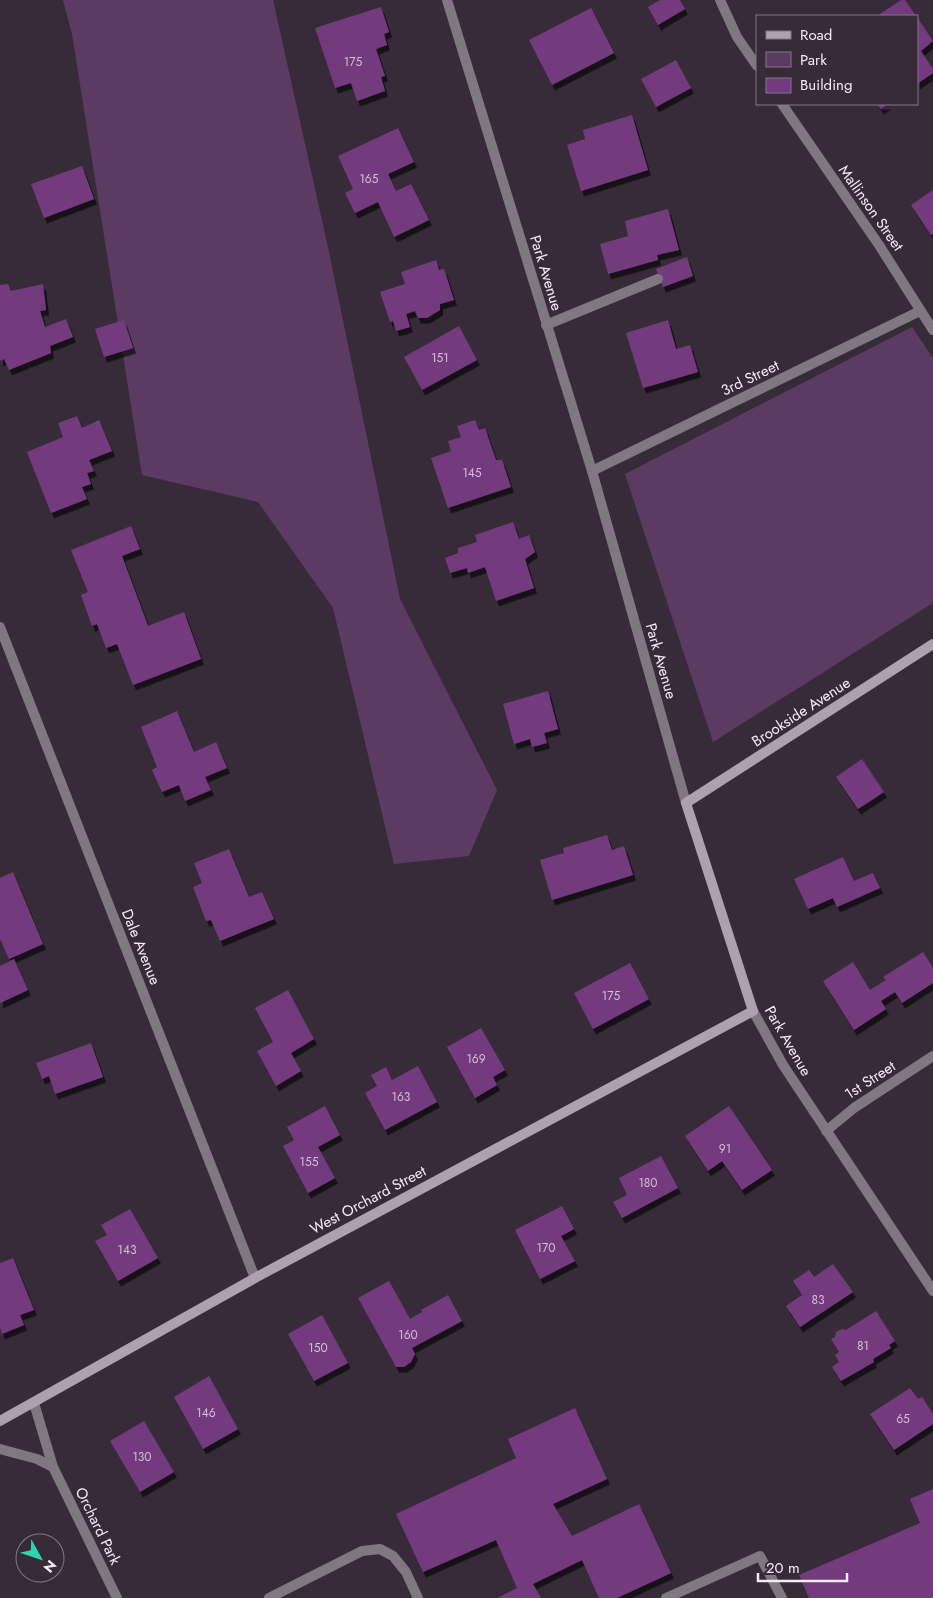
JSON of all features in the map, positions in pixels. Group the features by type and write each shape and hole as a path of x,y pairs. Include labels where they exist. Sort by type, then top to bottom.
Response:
{"main road":[{"name":"Brookside Avenue","path":"686,803 933,644"},
{"name":"Park Avenue","path":"686,803 753,1011"},
{"name":"West Orchard Street","path":"0,1421 255,1278 753,1011"}],"street":[{"name":"Park Avenue","path":"447,0 592,471 686,803"},
{"path":"720,0 737,37 756,65"},
{"name":"Mallinson Street","path":"783,105 879,245 933,330"},
{"path":"546,325 658,279"},
{"name":"3rd Street","path":"592,471 920,311"},
{"name":"Dale Avenue","path":"0,627 255,1278"},
{"name":"Park Avenue","path":"753,1011 783,1065 933,1291"},
{"name":"1st Street","path":"826,1131 854,1108 933,1056"},
{"name":"Orchard Park","path":"34,1402 53,1467 117,1598"},
{"path":"0,1449 37,1459 53,1467"},
{"path":"269,1598 362,1551 380,1549 393,1556 406,1572 418,1598"},
{"path":"666,1598 760,1556 782,1598"}],"green space":[{"path":"63,0 273,0 329,252 400,599 497,790 469,856 394,864 333,608 258,502 142,475 72,34"},
{"path":"912,327 933,358 933,603 713,742 625,474"}],"building":[{"path":"660,0 680,0 685,9 658,25 648,7"},
{"path":"901,0 905,0 915,15 881,15"},
{"path":"381,7 389,32 384,34 387,45 376,49 385,76 381,77 385,91 357,101 351,83 335,88 315,28"},
{"path":"591,8 614,53 552,85 529,40"},
{"path":"918,18 933,41 921,51 933,69 933,73 918,83"},
{"path":"676,60 691,88 656,107 641,79"},
{"path":"878,105 887,105 881,109"},
{"path":"632,115 648,170 581,191 567,145 585,139 583,130"},
{"path":"398,128 414,162 388,174 396,191 411,184 429,220 394,237 378,202 355,213 345,193 353,189 338,156"},
{"path":"82,166 94,199 44,218 31,184"},
{"path":"933,190 933,234 931,235 911,205"},
{"path":"668,209 679,250 657,255 658,260 608,274 600,244 628,236 625,221"},
{"path":"687,257 693,276 663,287 656,269"},
{"path":"436,260 439,270 444,269 454,300 440,304 440,310 427,318 418,318 415,311 406,314 410,327 396,331 393,321 390,322 380,292 405,284 401,272"},
{"path":"8,284 11,291 43,284 46,310 40,311 45,327 66,319 73,337 50,346 51,353 9,370 4,359 0,361 0,285"},
{"path":"124,320 133,348 104,357 95,329"},
{"path":"668,320 676,349 690,345 698,372 643,388 626,333"},
{"path":"459,326 477,360 422,390 404,357"},
{"path":"77,416 82,428 99,420 112,451 89,460 94,471 87,473 91,484 82,487 87,499 51,513 27,452 63,437 58,423"},
{"path":"475,420 479,430 485,428 496,460 502,460 511,487 448,508 431,458 451,451 448,441 461,437 457,426"},
{"path":"513,522 519,539 529,535 535,552 525,559 534,588 496,601 485,567 468,573 467,568 450,573 445,558 458,553 458,548 477,542 475,535"},
{"path":"131,526 140,549 122,556 148,626 184,612 201,659 133,685 117,644 106,648 97,624 92,626 81,595 88,592 71,550"},
{"path":"548,691 558,729 544,733 547,743 532,747 530,739 514,744 503,704"},
{"path":"177,711 194,752 216,742 227,768 205,777 211,790 185,801 179,785 162,792 152,770 157,767 141,727"},
{"path":"862,759 884,792 858,809 836,777"},
{"path":"607,835 612,850 624,846 633,875 552,900 540,860 564,853 563,848"},
{"path":"229,849 249,897 262,892 274,919 220,941 211,920 206,921 193,887 202,883 194,863"},
{"path":"843,857 854,881 873,873 880,888 837,907 833,898 808,909 794,879"},
{"path":"13,872 43,944 9,959 0,939 0,878"},
{"path":"923,952 933,968 933,983 902,1003 895,992 881,1001 886,1009 854,1030 823,981 853,962 870,990 886,980 883,977"},
{"path":"14,959 28,990 0,1003 0,966"},
{"path":"630,963 649,999 593,1029 574,993"},
{"path":"288,990 314,1039 291,1053 301,1071 276,1086 257,1051 273,1042 255,1008"},
{"path":"481,1028 505,1070 493,1077 497,1085 475,1098 447,1047"},
{"path":"91,1043 103,1077 55,1094 49,1076 42,1079 36,1063"},
{"path":"418,1066 437,1102 385,1130 365,1093 377,1086 371,1075 386,1067 392,1080"},
{"path":"325,1106 340,1135 318,1147 335,1178 308,1193 283,1146 294,1140 287,1127"},
{"path":"729,1106 772,1170 742,1190 722,1161 708,1171 685,1136"},
{"path":"661,1156 678,1188 622,1218 613,1202 627,1195 619,1178"},
{"path":"562,1206 574,1229 561,1236 575,1261 540,1279 515,1230"},
{"path":"130,1209 158,1258 118,1281 95,1241 107,1235 101,1225"},
{"path":"13,1258 34,1310 20,1315 24,1325 2,1334 0,1328 0,1263"},
{"path":"833,1264 853,1292 800,1327 786,1306 802,1295 793,1281 809,1270 814,1277"},
{"path":"389,1281 410,1319 422,1312 421,1310 448,1295 462,1321 412,1348 415,1354 411,1362 404,1367 396,1367 358,1298"},
{"path":"876,1311 895,1341 889,1345 891,1348 873,1359 874,1362 841,1381 832,1367 839,1362 835,1355 839,1352 831,1339 835,1337 836,1332 842,1329 846,1330"},
{"path":"322,1315 348,1363 314,1381 288,1334"},
{"path":"209,1376 238,1429 203,1449 174,1397"},
{"path":"910,1388 918,1399 922,1397 933,1414 933,1424 894,1450 870,1414"},
{"path":"575,1408 607,1479 553,1504 572,1536 639,1504 671,1573 617,1598 599,1598 582,1560 533,1584 541,1598 497,1598 517,1588 496,1540 423,1572 396,1514 516,1458 508,1439"},
{"path":"144,1421 174,1472 140,1492 110,1441"},
{"path":"933,1489 933,1598 809,1598 799,1575 920,1523 910,1499"}]}
